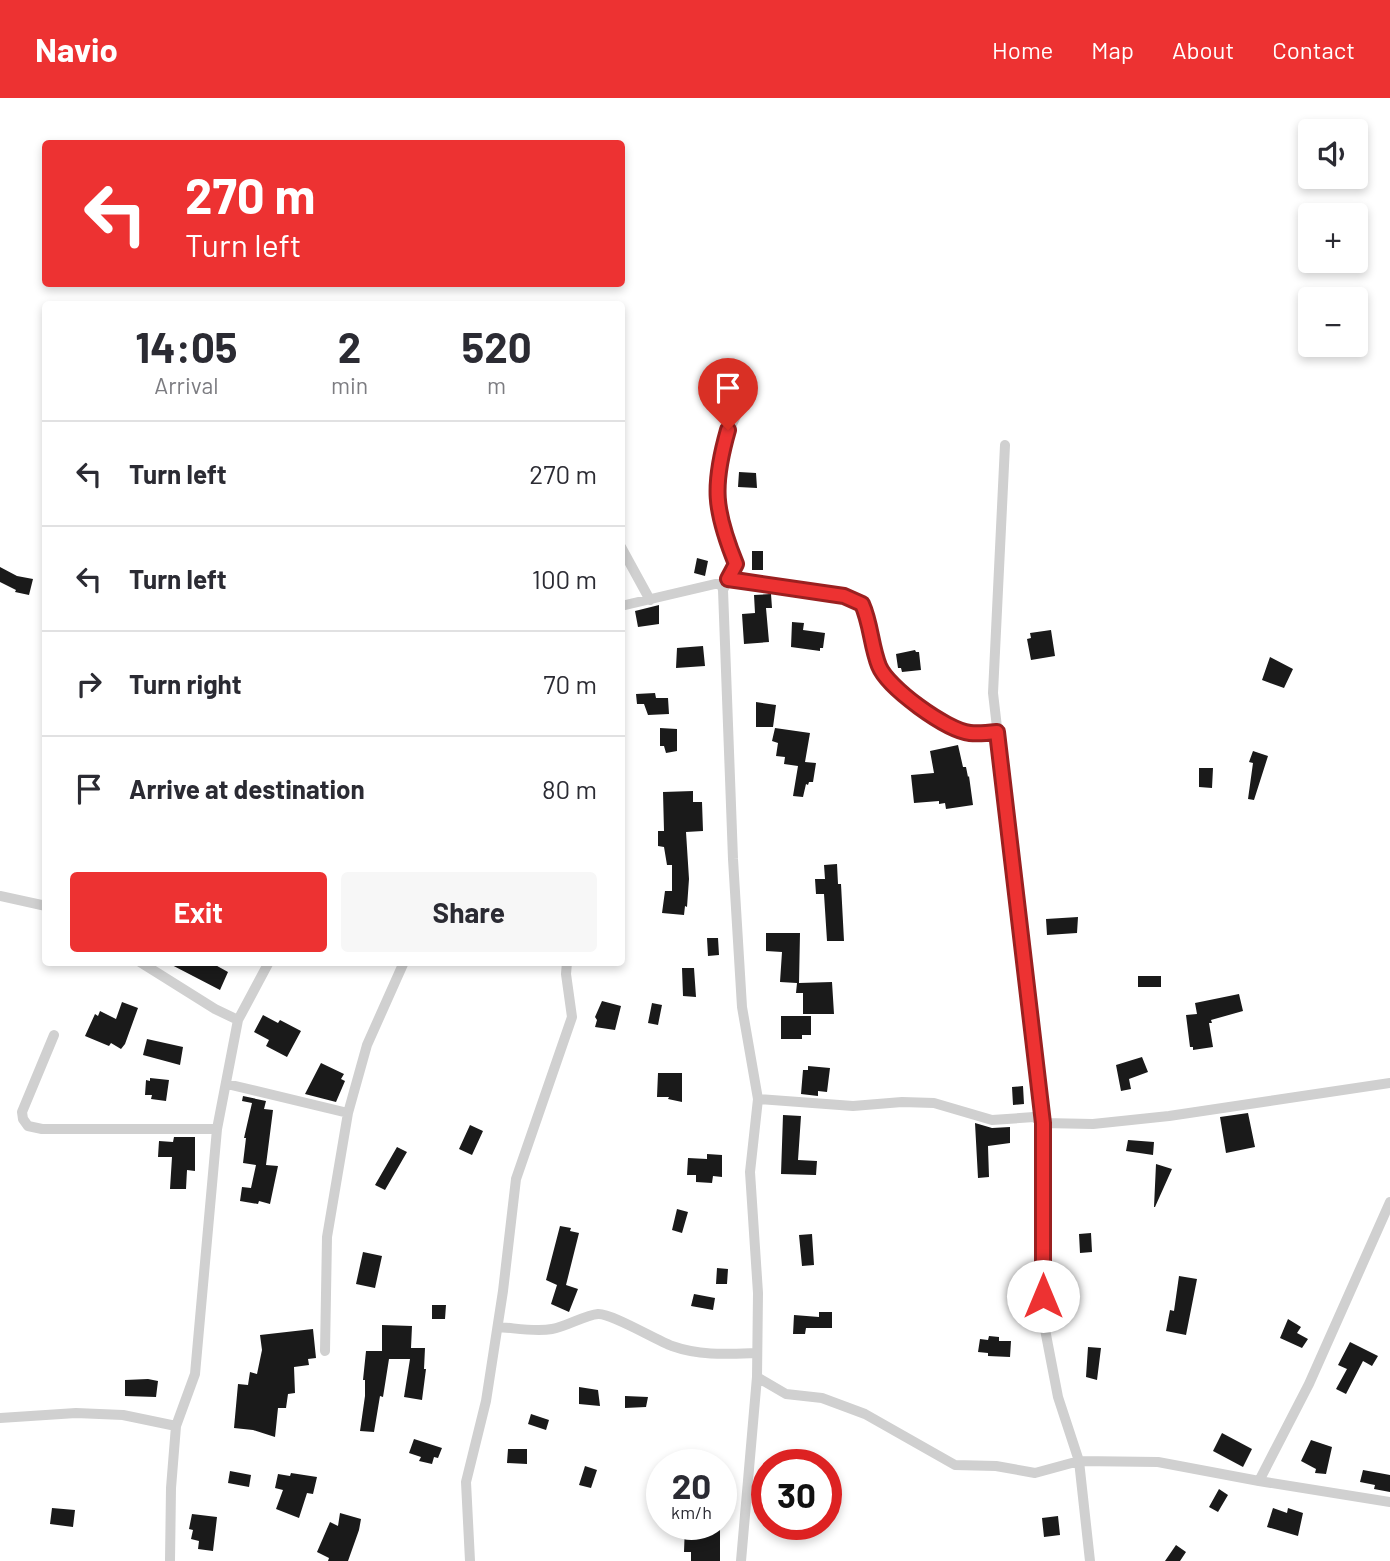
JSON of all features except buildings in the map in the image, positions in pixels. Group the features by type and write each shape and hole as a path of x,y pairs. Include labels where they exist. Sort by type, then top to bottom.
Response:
{"street":[{"path":"741,1561 757,1377 758,1293 750,1172 758,1099 742,1007 733,859 726,584 736,564 716,503 719,463 728,430 742,405"},
{"path":"1005,445 993,693 1043,1123 1043,1319 1058,1397 1079,1461 1090,1561"},
{"path":"625,554 650,600"},
{"path":"625,605 715,584 832,594 862,604 869,620 874,651 881,670 901,691 949,725 969,733 997,732"},
{"path":"0,896 42,905"},
{"path":"147,966 215,1009 238,1020"},
{"path":"170,1561 171,1488 176,1426 195,1374 217,1129 238,1020 267,966"},
{"path":"325,1351 327,1237 348,1113 367,1045 402,966"},
{"path":"470,1561 466,1482 486,1401 516,1179 572,1017 567,966"},
{"path":"54,1035 22,1112 28,1126 42,1129 217,1129"},
{"path":"758,1099 853,1106 902,1102 934,1103 992,1119 1034,1117 1043,1123 1093,1124 1169,1116 1390,1083"},
{"path":"227,1084 348,1113"},
{"path":"1259,1481 1309,1384 1390,1202"},
{"path":"498,1327 548,1330 572,1325 598,1314 691,1352 757,1353"},
{"path":"757,1377 786,1394 822,1398 865,1414 955,1465 996,1466 1034,1473 1079,1461 1158,1462 1390,1502"},
{"path":"0,1418 76,1413 123,1415 176,1426"}],"route":[{"path":"728,430 719,463 716,503 736,564 728,579 844,596 862,604 869,620 874,651 881,670 901,691 949,725 969,733 997,732 1043,1123 1043,1296"}]}
